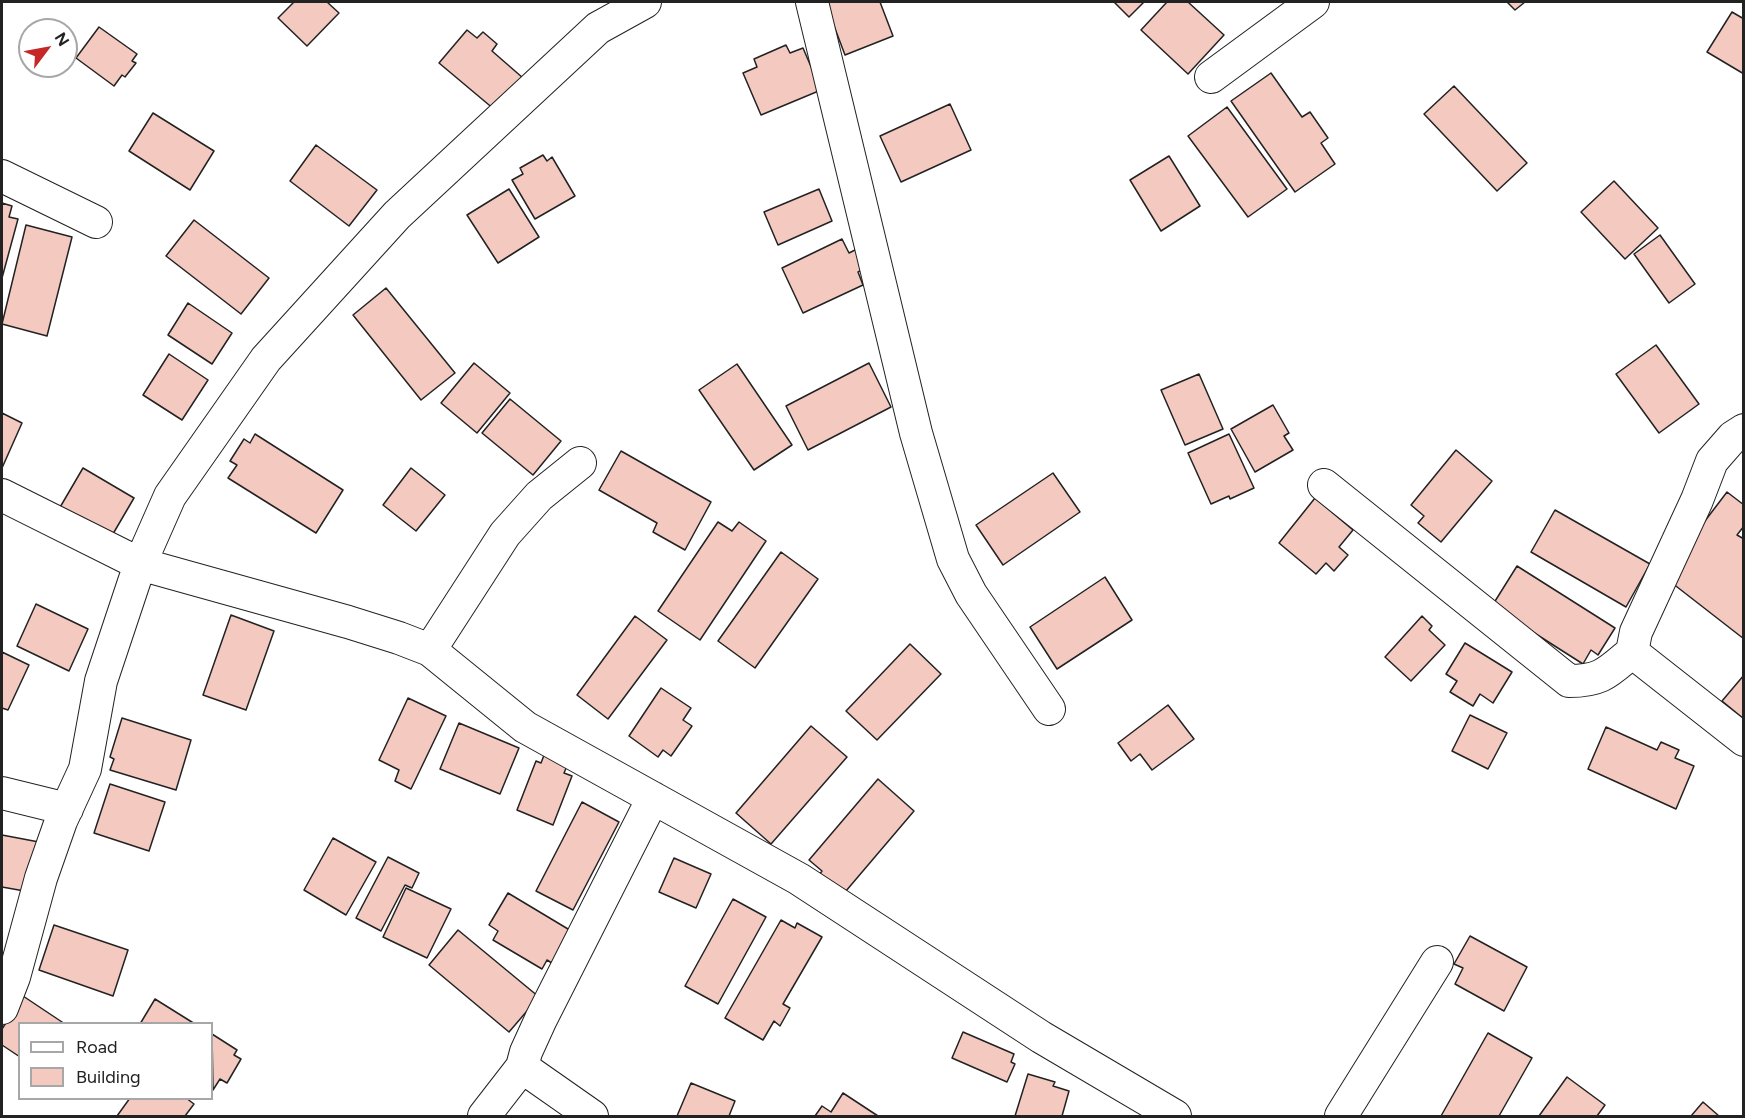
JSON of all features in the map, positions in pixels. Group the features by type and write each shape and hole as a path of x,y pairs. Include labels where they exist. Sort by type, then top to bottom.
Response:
{"street":[{"path":"2,1008 14,977 41,878 85,768 100,681 140,564 170,496 266,359 398,215 598,28 605,10 645,2"},
{"path":"812,2 916,433 953,560 971,594 1050,709"},
{"path":"1211,77 1313,2"},
{"path":"2,176 96,222"},
{"path":"1324,485 1569,681 1588,681 1604,675 1632,652 1636,632 1697,500 1712,461 1733,437 1743,430"},
{"path":"430,650 505,534 539,496 580,463"},
{"path":"2,495 140,564 348,622 430,650 525,727 799,879 1041,1037 1175,1116"},
{"path":"1632,652 1743,740"},
{"path":"2,793 67,809"},
{"path":"484,1116 522,1067 526,1052 541,1019 653,798"},
{"path":"1341,1116 1437,962"},
{"path":"522,1067 592,1116"}],"building":[{"path":"294,2 327,2 339,13 307,46 278,18"},
{"path":"825,2 880,2 893,36 845,55"},
{"path":"1114,2 1144,2 1129,17"},
{"path":"1167,2 1188,2 1224,35 1188,74 1141,30"},
{"path":"1507,2 1525,2 1515,10"},
{"path":"1732,12 1744,19 1744,74 1707,52"},
{"path":"99,27 137,54 132,61 136,63 125,77 122,75 114,86 78,59 78,55"},
{"path":"467,30 477,38 483,32 497,44 492,51 523,78 495,110 439,63"},
{"path":"786,45 790,53 803,48 821,90 761,115 743,73 757,67 754,59"},
{"path":"1271,73 1302,117 1310,112 1328,138 1321,143 1335,164 1295,192 1231,101"},
{"path":"1454,86 1527,163 1497,191 1424,114"},
{"path":"950,104 971,150 901,182 880,136"},
{"path":"1227,107 1287,189 1248,217 1188,136"},
{"path":"153,113 214,151 190,190 129,151"},
{"path":"316,145 377,190 349,226 290,181"},
{"path":"543,155 547,161 552,157 575,196 535,219 512,180 523,174 520,168"},
{"path":"1169,156 1200,206 1161,231 1130,180"},
{"path":"1614,181 1658,228 1625,259 1581,212"},
{"path":"509,189 539,237 498,263 467,215"},
{"path":"819,189 832,221 778,245 764,212"},
{"path":"2,203 12,206 9,217 18,219 2,278"},
{"path":"194,220 269,278 241,314 166,256"},
{"path":"26,225 72,237 47,336 2,324"},
{"path":"1660,235 1695,284 1669,303 1634,254"},
{"path":"842,239 849,253 859,248 868,267 858,272 863,285 803,313 782,268"},
{"path":"386,288 455,373 421,400 353,315"},
{"path":"188,303 232,333 212,364 168,335"},
{"path":"1656,345 1699,404 1659,433 1616,374"},
{"path":"169,354 208,380 182,420 143,395"},
{"path":"474,363 510,393 477,433 441,403"},
{"path":"869,363 891,407 808,450 786,406"},
{"path":"737,364 792,445 754,470 699,390"},
{"path":"1199,374 1223,429 1185,445 1161,390"},
{"path":"510,399 561,441 533,475 482,433"},
{"path":"1273,405 1289,433 1284,436 1293,450 1255,472 1231,429"},
{"path":"2,413 22,423 2,468"},
{"path":"255,434 343,490 316,533 228,478 237,465 230,461 244,439 250,443"},
{"path":"1229,434 1254,488 1230,499 1229,496 1211,504 1188,453"},
{"path":"1456,450 1492,481 1441,542 1418,523 1424,516 1411,505"},
{"path":"621,451 711,502 685,550 653,532 657,523 599,490"},
{"path":"83,468 134,498 110,539 59,509"},
{"path":"411,468 445,495 416,531 383,505"},
{"path":"1053,473 1080,512 1003,565 976,525"},
{"path":"1727,492 1744,505 1744,526 1737,535 1744,539 1744,639 1663,576"},
{"path":"1315,498 1353,530 1339,547 1348,555 1334,571 1326,563 1316,574 1279,543"},
{"path":"1555,510 1650,564 1626,607 1531,552"},
{"path":"718,522 732,531 739,522 766,541 700,640 658,611"},
{"path":"781,552 818,579 755,668 718,641"},
{"path":"1517,566 1615,628 1598,655 1591,650 1583,664 1492,606"},
{"path":"1105,577 1132,620 1057,669 1030,627"},
{"path":"36,604 88,629 69,671 17,646"},
{"path":"231,615 274,631 246,710 203,695"},
{"path":"635,616 667,640 608,719 577,695"},
{"path":"1422,616 1432,626 1429,630 1445,645 1411,681 1385,657"},
{"path":"1465,643 1512,672 1493,703 1480,694 1473,706 1450,692 1457,681 1446,674"},
{"path":"910,644 941,674 877,740 846,711"},
{"path":"2,652 29,665 8,710 2,708"},
{"path":"1744,675 1744,719 1722,701"},
{"path":"661,688 691,708 683,720 692,726 671,756 663,750 658,757 629,736"},
{"path":"408,698 446,716 411,789 395,781 399,770 379,760"},
{"path":"1168,705 1194,739 1152,770 1140,754 1131,761 1118,743"},
{"path":"1470,715 1507,733 1488,769 1452,751"},
{"path":"122,718 191,740 176,790 110,770 114,759 110,757"},
{"path":"459,723 519,748 500,794 440,769"},
{"path":"811,726 847,757 771,844 736,813"},
{"path":"1606,727 1657,750 1661,742 1679,750 1675,758 1694,766 1676,809 1588,769"},
{"path":"546,750 570,759 564,773 572,776 553,825 517,810 536,761 541,763"},
{"path":"878,779 914,811 840,898 817,878 822,871 809,860"},
{"path":"110,784 165,802 149,851 94,833"},
{"path":"582,802 619,822 573,910 536,891"},
{"path":"2,835 39,842 30,892 2,887"},
{"path":"333,838 376,862 346,915 304,890"},
{"path":"388,857 419,873 412,888 405,885 381,931 356,918"},
{"path":"674,858 711,874 696,908 659,892"},
{"path":"406,888 451,909 427,958 383,937"},
{"path":"508,893 573,932 558,967 547,960 542,969 493,940 498,931 489,925"},
{"path":"733,899 766,917 718,1004 685,986"},
{"path":"781,920 795,928 797,923 822,937 783,1004 790,1008 780,1026 774,1021 763,1040 725,1018"},
{"path":"54,925 128,950 113,996 39,970"},
{"path":"458,930 539,997 509,1032 429,965"},
{"path":"1470,936 1527,967 1504,1011 1455,984 1463,968 1454,964"},
{"path":"23,996 62,1022 18,1022 18,1056 2,1045 2,1029"},
{"path":"155,999 192,1022 141,1022"},
{"path":"963,1032 1014,1054 1011,1062 1015,1064 1007,1082 952,1058"},
{"path":"1488,1033 1532,1058 1499,1116 1441,1116"},
{"path":"213,1035 237,1050 234,1055 241,1059 227,1083 220,1079 213,1090"},
{"path":"1028,1074 1055,1082 1053,1086 1069,1091 1062,1116 1015,1116"},
{"path":"1567,1077 1605,1105 1597,1116 1539,1116"},
{"path":"691,1083 735,1101 729,1116 677,1116"},
{"path":"843,1093 878,1116 815,1116 822,1106 831,1112"},
{"path":"129,1100 189,1100 194,1104 185,1116 117,1116"},
{"path":"1703,1102 1719,1116 1691,1116"}]}
